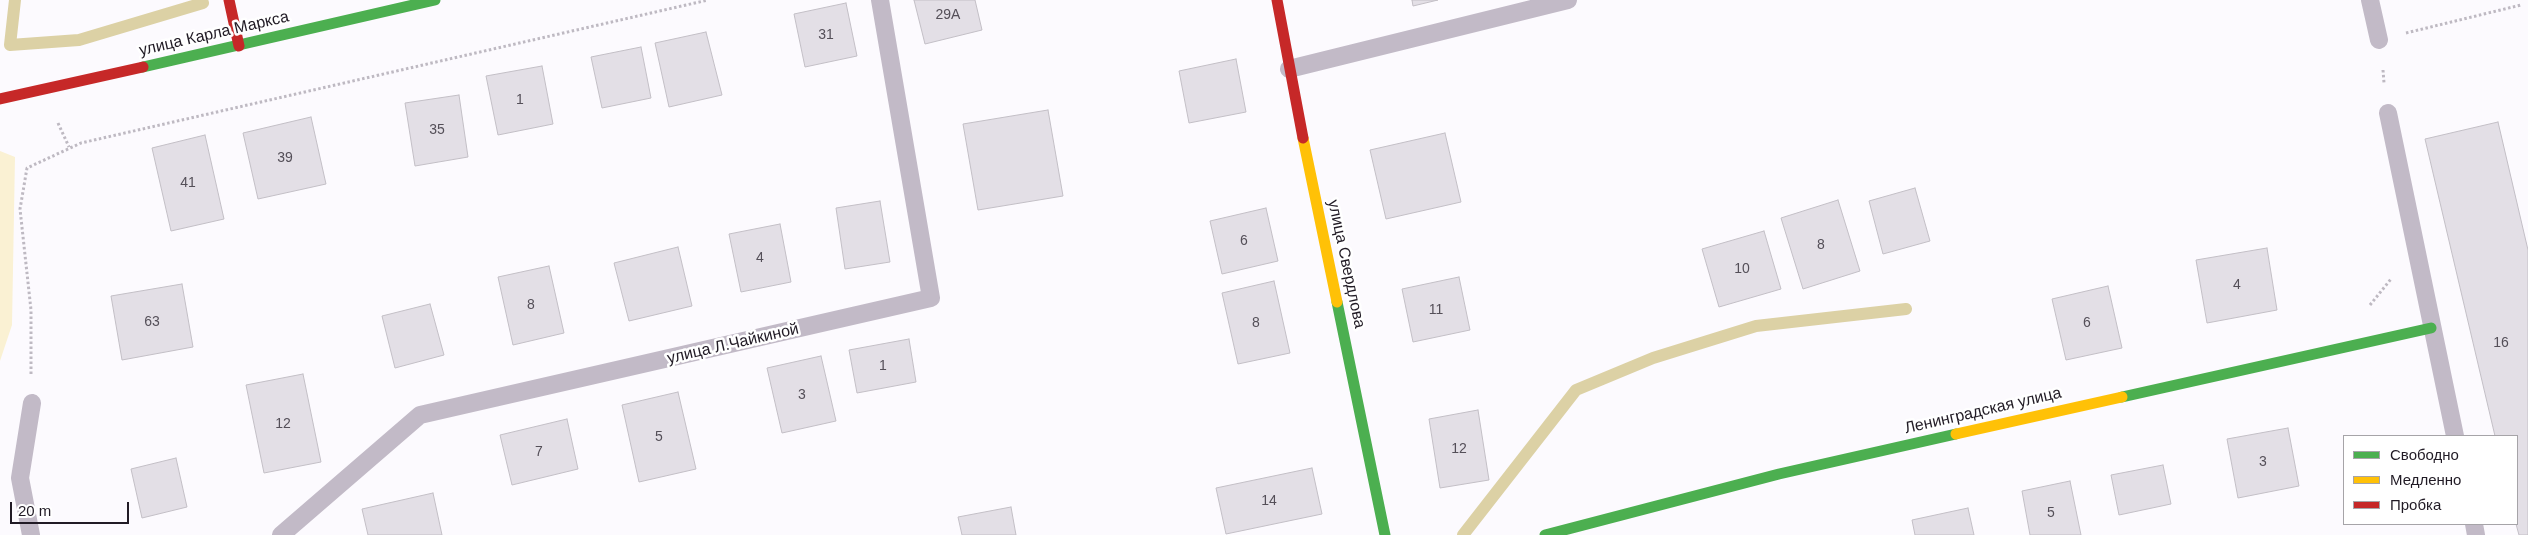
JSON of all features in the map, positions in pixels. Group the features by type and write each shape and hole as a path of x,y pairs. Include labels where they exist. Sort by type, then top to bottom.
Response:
{"street":[{"path":"229,0 239,46"},
{"name":"улица Карла Маркса","path":"0,99 435,0"},
{"name":"улица Свердлова","path":"1277,0 1289,69 1385,535"},
{"name":"Ленинградская улица","path":"1545,535 1779,474 2431,328"}],"lane":[{"name":"улица Л.Чайкиной","path":"281,535 420,415 930,298 880,0"},
{"path":"1289,69 1568,0"},
{"path":"2370,0 2379,40"},
{"path":"2388,113 2431,328 2455,435"},
{"path":"31,535 20,478 32,403"}],"path":[{"path":"32,403 31,310 20,209 27,168 69,147 708,0"},
{"path":"2388,113 2379,40 2521,5"},
{"path":"56,120 69,147"},
{"path":"2366,309 2415,246"}],"shaded area":[{"path":"0,151 15,157 12,325 0,361"}],"building":[{"path":"914,0 975,0 982,30 925,44"},
{"path":"1412,0 1438,0 1413,6"},
{"path":"846,3 857,56 805,67 794,14"},
{"path":"706,32 722,95 669,107 655,43"},
{"path":"641,47 651,98 602,108 591,57"},
{"path":"1236,59 1246,112 1189,123 1179,71"},
{"path":"542,66 553,124 498,135 486,76"},
{"path":"459,95 468,157 415,166 405,103"},
{"path":"1048,110 1063,196 978,210 963,124"},
{"path":"311,117 326,184 258,199 243,133"},
{"path":"2498,122 2528,250 2528,535 2519,535 2516,525 2518,525 2518,435 2495,435 2425,139"},
{"path":"1445,133 1461,202 1386,219 1370,150"},
{"path":"205,135 224,219 171,231 152,148"},
{"path":"1915,188 1930,241 1883,254 1869,201"},
{"path":"1838,200 1860,271 1803,289 1781,218"},
{"path":"880,201 890,262 845,269 836,208"},
{"path":"1266,208 1278,261 1222,274 1210,221"},
{"path":"780,224 791,282 741,292 729,234"},
{"path":"1764,231 1781,289 1719,307 1702,249"},
{"path":"678,247 692,306 629,321 614,263"},
{"path":"2267,248 2277,310 2207,323 2196,260"},
{"path":"549,266 564,333 513,345 498,277"},
{"path":"1459,277 1470,330 1413,342 1402,289"},
{"path":"1274,281 1290,353 1238,364 1222,293"},
{"path":"182,284 193,347 122,360 111,296"},
{"path":"2108,286 2122,348 2066,360 2052,299"},
{"path":"430,304 444,355 395,368 382,316"},
{"path":"909,339 916,382 857,393 849,350"},
{"path":"821,356 836,421 782,433 767,368"},
{"path":"303,374 321,462 264,473 246,385"},
{"path":"678,392 696,469 639,482 622,405"},
{"path":"1478,410 1489,480 1440,488 1429,419"},
{"path":"567,419 578,469 512,485 500,435"},
{"path":"2288,428 2299,486 2238,498 2227,439"},
{"path":"176,458 187,507 142,518 131,469"},
{"path":"2163,465 2171,504 2119,515 2111,475"},
{"path":"1312,468 1322,514 1226,534 1216,488"},
{"path":"2070,481 2081,535 2030,535 2022,491"},
{"path":"433,493 442,535 368,535 362,509"},
{"path":"1011,507 1016,535 962,535 958,517"},
{"path":"1968,508 1974,535 1915,535 1912,520"}],"waterway":[{"path":"15,0 10,45 79,40 203,3"},
{"path":"1463,535 1576,390 1653,358 1756,326 1906,309"}],"traffic: fast":[{"path":"143,67 435,0"},
{"path":"1337,302 1385,535"},
{"path":"2122,397 2431,328"},
{"path":"1545,535 1779,474 1956,434"}],"traffic: slow":[{"path":"1303,138 1337,302"},
{"path":"1956,434 2122,397"}],"traffic: jam":[{"path":"229,0 239,46"},
{"path":"1277,0 1303,138"},
{"path":"0,99 143,67"}]}
